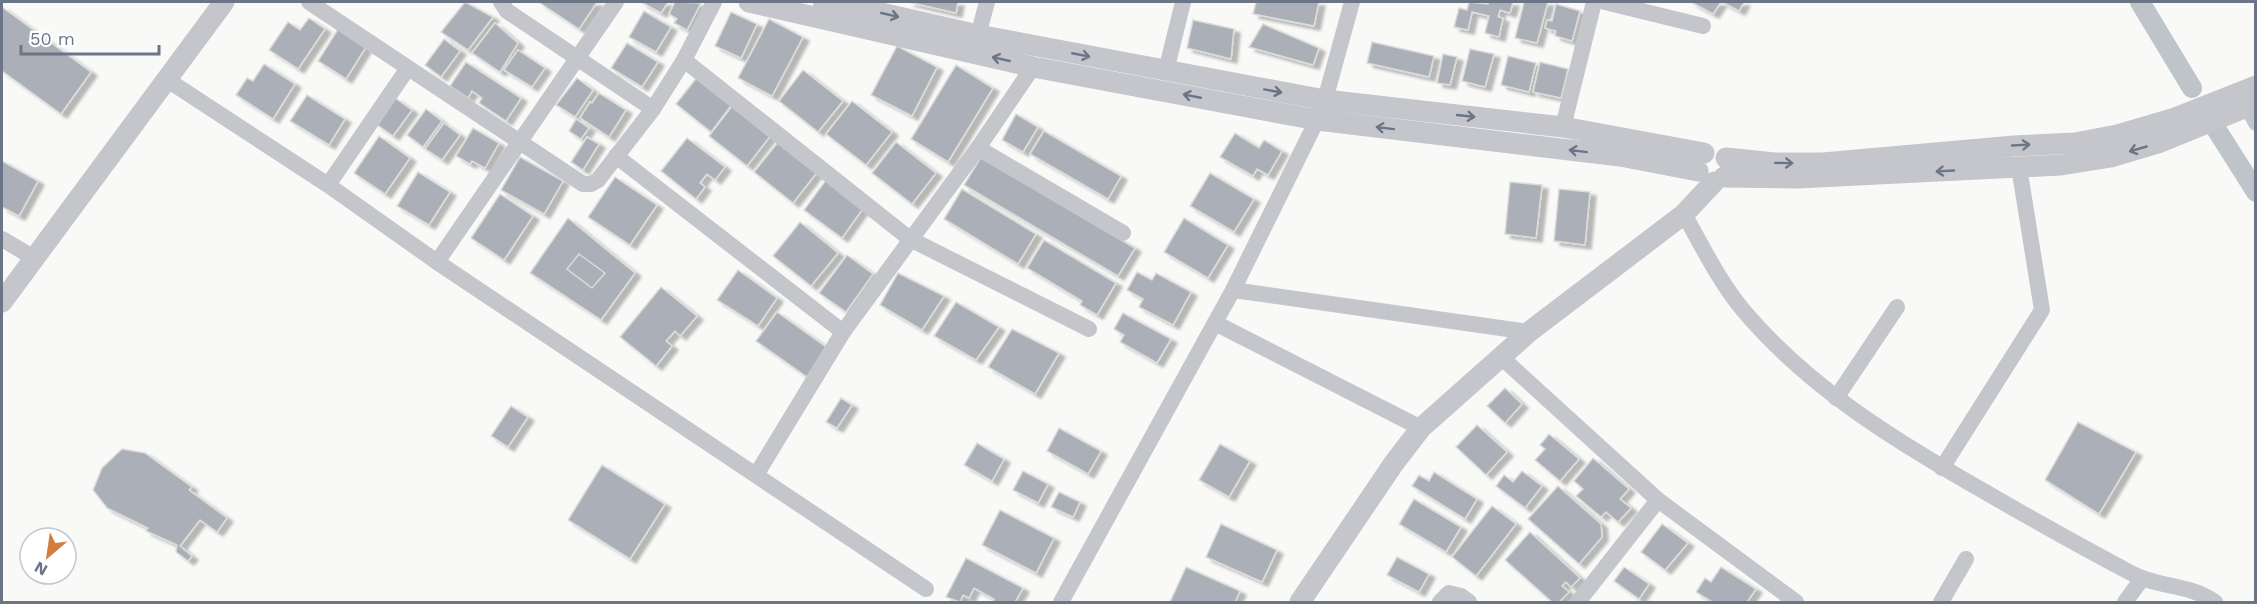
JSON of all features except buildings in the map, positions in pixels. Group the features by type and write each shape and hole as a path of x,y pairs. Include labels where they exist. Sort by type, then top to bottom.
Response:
{"street":[{"path":"2,302 224,2"},
{"path":"309,2 520,144 584,184 591,184 598,180 653,109 684,60 714,2"},
{"path":"501,2 507,11 653,109"},
{"path":"437,262 616,2"},
{"path":"749,2 820,9 975,44 1166,71 1321,110 1563,127 1621,147"},
{"path":"833,2 975,44 1033,67 1321,110 1621,147 1713,168 1824,170 2061,165 2111,157 2158,143 2190,121"},
{"path":"975,44 987,2"},
{"path":"1166,71 1183,2"},
{"path":"1061,603 1233,290 1321,110 1352,2"},
{"path":"1563,127 1594,2"},
{"path":"1605,2 1703,26"},
{"path":"684,60 910,239 1089,329"},
{"path":"756,475 843,332 978,148 1033,67"},
{"path":"328,184 408,68"},
{"path":"166,79 328,184 437,262 927,589"},
{"path":"1824,170 2014,146 2075,143 2190,121 2244,103"},
{"path":"978,148 1122,233"},
{"path":"616,156 843,332"},
{"path":"1942,468 2042,310 2019,167"},
{"path":"1302,602 1388,473 1421,428 1529,332 1684,214 1713,168"},
{"path":"1684,214 1718,275 1742,309 1776,346 1836,398 1875,426 1942,468 2142,579 2194,590 2216,603"},
{"path":"2,239 34,258"},
{"path":"1233,290 1529,332"},
{"path":"1836,398 1897,307"},
{"path":"1215,323 1421,428"},
{"path":"1501,357 1658,500 1771,596 1796,603"},
{"path":"1578,603 1658,500"},
{"path":"1941,603 1966,559"},
{"path":"2125,603 2142,579"},
{"path":"1440,603 1449,592 1456,593 1469,603"}],"waterway":[{"path":"2140,2 2192,88"},
{"path":"2213,124 2256,192"}]}
